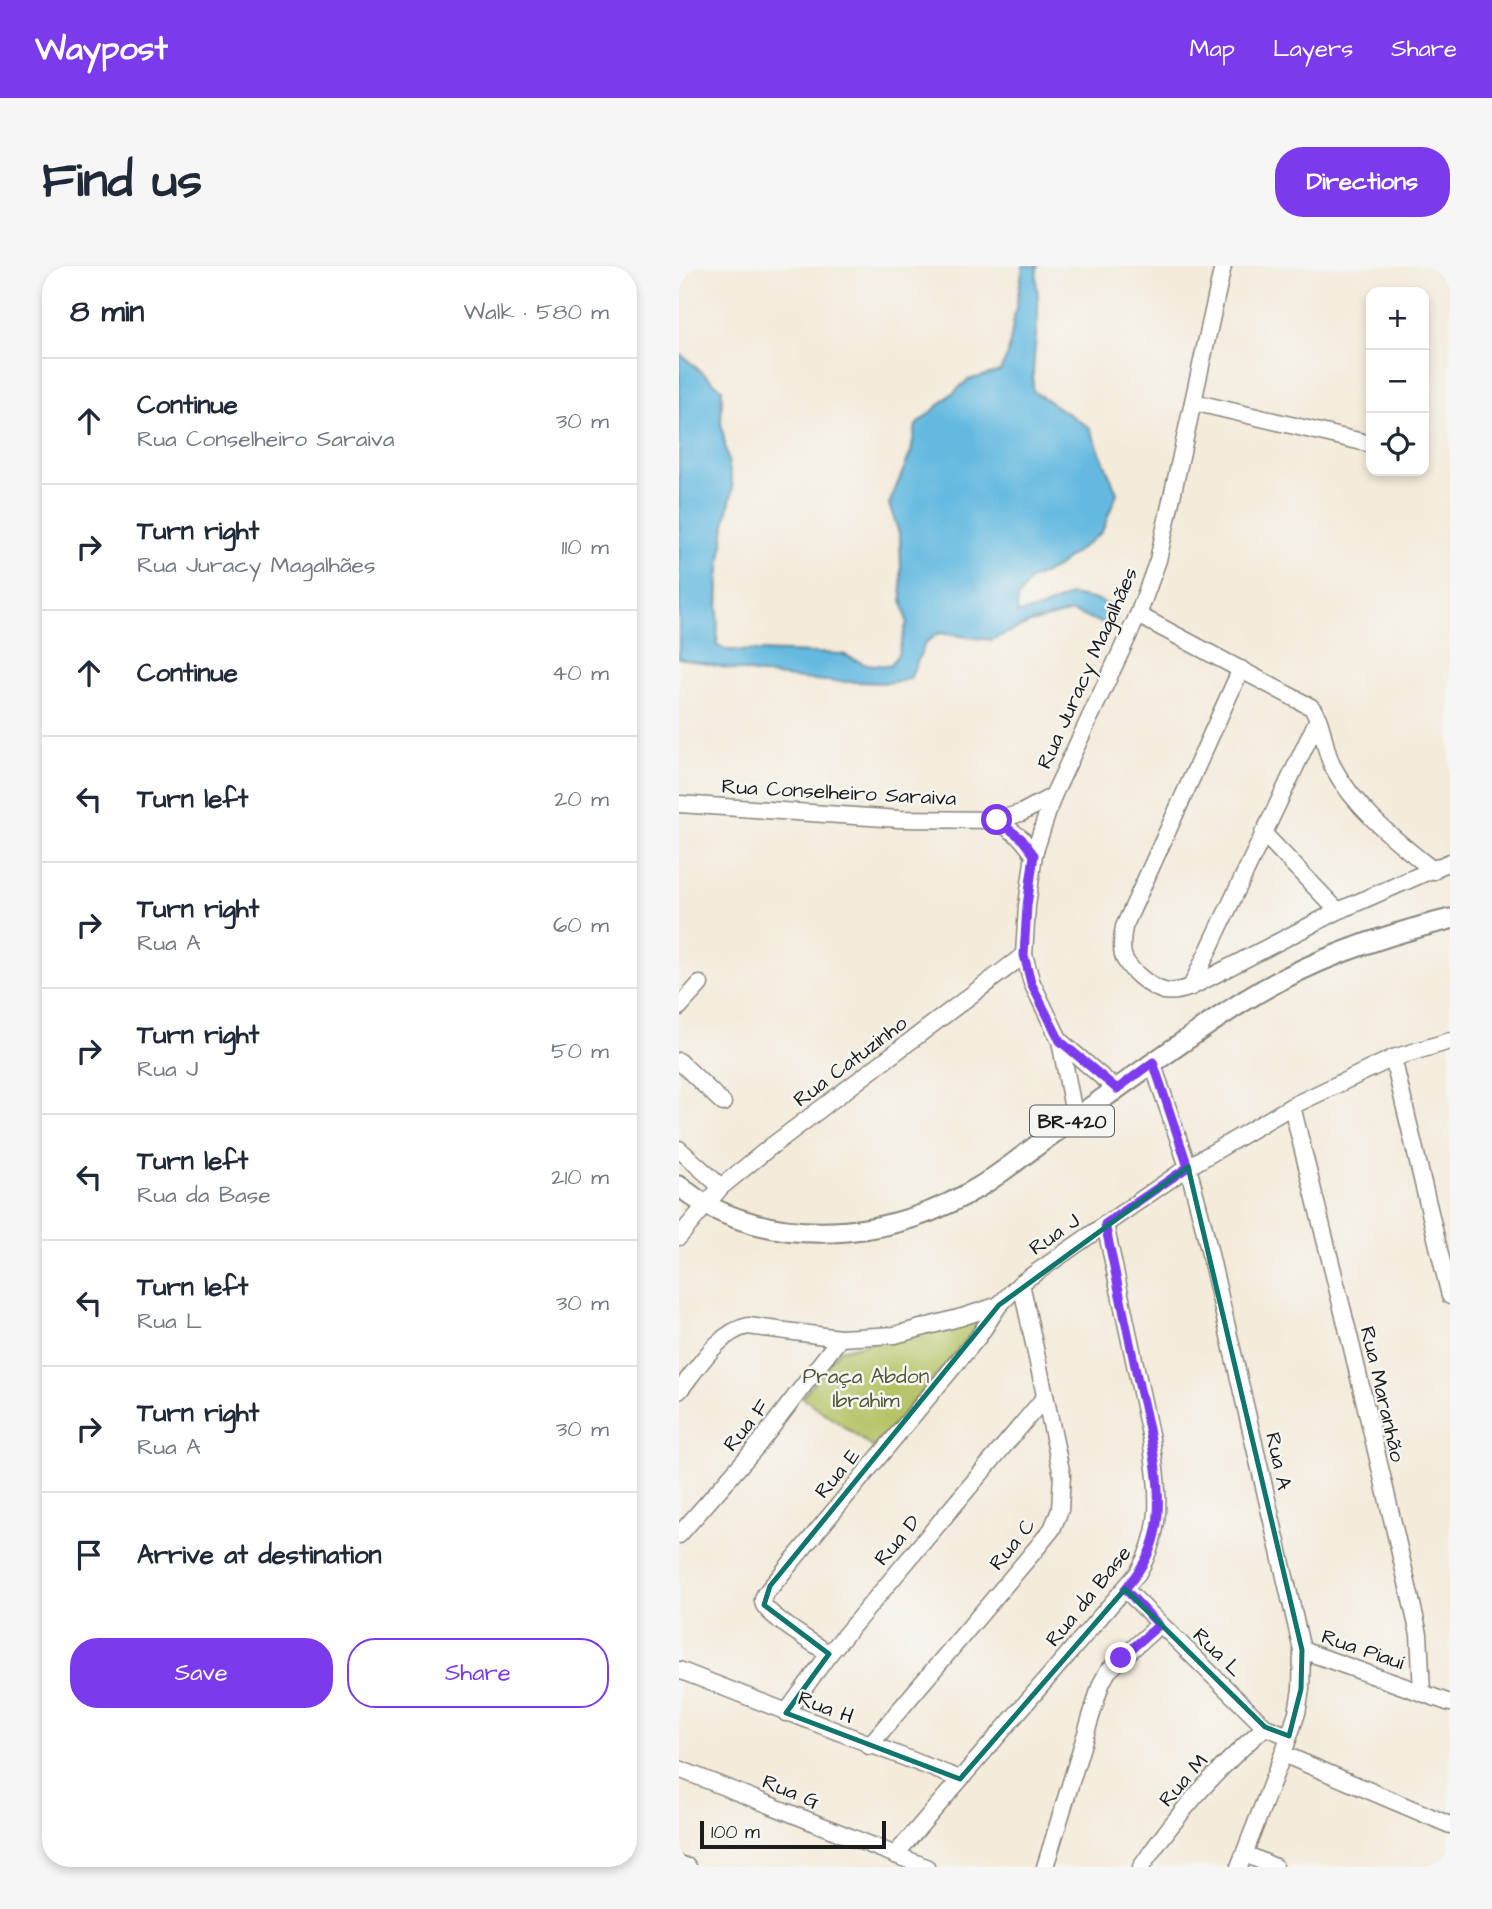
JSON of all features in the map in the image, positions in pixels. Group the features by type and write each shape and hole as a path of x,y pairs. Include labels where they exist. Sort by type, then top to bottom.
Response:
{"main road":[{"name":"BR-420","path":"679,1186 707,1206 743,1221 779,1231 839,1232 873,1228 911,1219 979,1187 1153,1062 1247,999 1343,950 1398,931 1450,919"}],"street":[{"name":"Rua Juracy Magalhães","path":"1060,1041 1031,983 1024,955 1034,855 1053,796 1138,615 1158,560 1223,266"},
{"path":"1193,402 1366,443"},
{"path":"1138,615 1311,706 1318,719 1334,769 1359,803 1434,871"},
{"path":"1241,669 1124,928 1124,957 1130,967 1164,991 1176,992 1191,987 1338,911 1450,862"},
{"path":"1191,987 1318,719"},
{"name":"Rua Conselheiro Saraiva","path":"679,804 899,819 997,820 1021,813 1053,796"},
{"path":"997,820 1021,838 1034,855"},
{"path":"1263,834 1338,911"},
{"name":"Rua Catuzinho","path":"679,1237 721,1187 1024,955"},
{"path":"679,1007 700,984"},
{"path":"1060,1041 1117,1089"},
{"path":"1060,1041 1075,1118"},
{"name":"Rua J","path":"683,1380 724,1337 740,1327 840,1338 895,1335 999,1305 1021,1283 1188,1167 1292,1106 1393,1058 1450,1041"},
{"path":"1393,1058 1450,1296"},
{"path":"679,1061 723,1103"},
{"name":"Rua A","path":"1153,1062 1188,1167 1203,1224 1302,1650 1301,1689 1289,1736 1242,1860"},
{"name":"Rua Maranhão","path":"1292,1106 1419,1634 1422,1692"},
{"path":"679,1149 721,1187"},
{"name":"Rua da Base","path":"895,1855 1138,1573 1148,1556 1156,1532 1158,1508 1151,1439 1105,1224"},
{"name":"Rua C","path":"869,1746 1052,1529 1060,1510 1062,1475 1021,1283"},
{"name":"Rua E","path":"829,1654 772,1614 764,1605 765,1594 979,1336 999,1305"},
{"name":"Rua F","path":"679,1535 758,1444 840,1338"},
{"name":"Rua D","path":"786,1713 829,1654 1045,1397"},
{"name":"Rua L","path":"1125,1589 1265,1727 1289,1736"},
{"path":"1045,1867 1101,1684 1108,1671 1159,1625"},
{"name":"Rua Piauí","path":"1302,1650 1450,1703"},
{"name":"Rua H","path":"679,1670 869,1746 960,1779"},
{"name":"Rua M","path":"1141,1867 1193,1797 1265,1727"},
{"path":"1283,1754 1450,1825"},
{"name":"Rua G","path":"679,1769 926,1867"},
{"path":"1242,1860 1275,1867"},
{"path":"679,1864 688,1867"}],"highlighted area":[{"path":"1188,1167 1302,1650 1301,1689 1289,1736 1265,1727 1125,1589 960,1779 786,1713 829,1654 764,1605 770,1586 999,1305"}],"green space":[{"name":"Praça Abdon Ibrahim","path":"977,1315 983,1321 874,1448 802,1397 840,1350"}],"water":[{"path":"1023,266 1038,266 1033,391 1090,428 1117,493 1102,532 1054,569 1030,580 1018,598 1017,613 1040,609 1071,595 1098,600 1119,611 1113,627 1072,612 1030,623 991,640 939,633 925,643 910,679 889,683 789,678 679,658 679,353 722,389 721,423 733,488 725,524 719,578 717,646 728,650 843,654 864,664 890,666 898,654 907,622 902,599 900,536 889,504 911,452 916,425 968,380 1000,371 1008,354"}],"route":[{"path":"997,820 1021,838 1034,855 1024,955 1031,983 1060,1041 1117,1089 1153,1062 1188,1167 1105,1224 1151,1439 1158,1508 1156,1532 1148,1556 1125,1589 1159,1625 1121,1658"}]}
